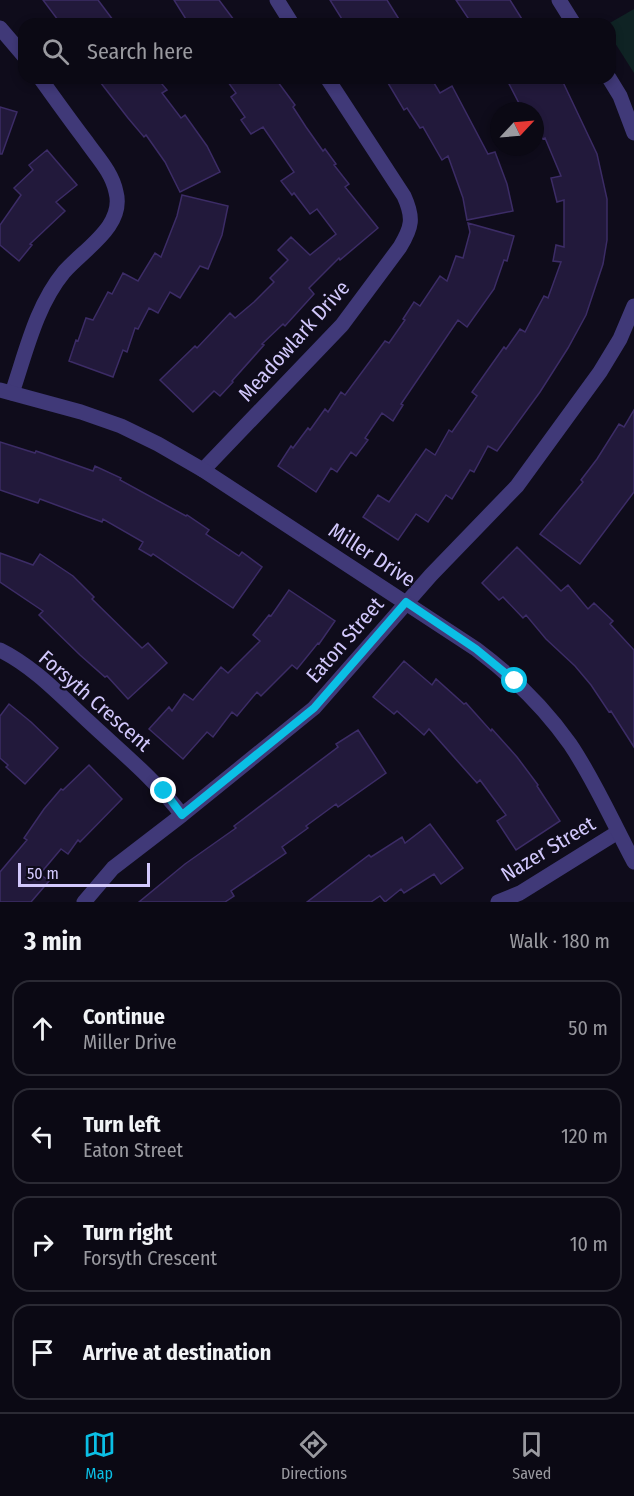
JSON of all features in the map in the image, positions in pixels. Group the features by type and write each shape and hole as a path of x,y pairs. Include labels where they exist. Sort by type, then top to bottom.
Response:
{"street":[{"path":"277,0 288,18"},
{"path":"559,0 570,18"},
{"path":"0,28 18,49"},
{"path":"6,392 53,286 111,224 118,202 117,192 108,171 44,84"},
{"name":"Meadowlark Drive","path":"203,470 342,325 400,247 412,221 404,196 331,84"},
{"path":"613,84 620,96 634,133"},
{"name":"Eaton Street","path":"84,902 113,868 314,708 406,602 517,486 600,372 620,339 634,306"},
{"name":"Miller Drive","path":"6,392 81,412 121,426 158,444 203,470 489,659 536,702 569,743 588,774 634,862"},
{"name":"Forsyth Crescent","path":"0,650 54,690 164,791 182,815"},
{"name":"Nazer Street","path":"498,902 520,893 618,832"}],"green space":[{"path":"634,9 634,73 616,44 616,19"}],"building":[{"path":"43,0 98,0 112,18 56,18"},
{"path":"174,0 219,0 232,18 185,18"},
{"path":"330,0 387,0 398,18 341,18"},
{"path":"456,0 510,0 521,18 468,18"},
{"path":"102,84 162,84 167,90 162,93 181,118 185,115 207,146 220,172 180,192 165,162 146,135 144,137"},
{"path":"229,84 279,84 295,105 293,107 306,127 323,151 325,149 349,184 345,187 378,228 340,260 339,258 309,288 314,294 285,326 283,324 262,344 264,345 220,396 214,391 193,412 160,380 195,346 197,348 230,313 235,318 274,282 270,278 288,260 278,250 291,237 310,255 336,234 317,209 310,214 294,193 292,195 281,181 294,172 263,127 251,134 241,120 245,117 231,97 236,93"},
{"path":"389,84 435,84 440,93 452,86 488,154 496,156 507,184 513,211 467,220 463,198 448,156 442,160 423,127 420,128 407,108 404,110"},
{"path":"509,84 564,84 597,154 607,199 607,240 603,264 586,315 540,392 497,451 488,446 474,472 470,470 452,499 446,495 428,522 416,514 398,540 363,517 378,495 389,502 426,449 435,455 449,430 452,432 477,396 472,392 504,347 506,349 520,329 525,332 544,296 548,298 561,262 553,261 556,245 564,247 564,200 557,202 551,178 561,176 545,138 544,102 518,102"},
{"path":"0,107 17,112 2,154 0,154"},
{"path":"47,150 77,185 56,202 65,211 30,244 32,245 19,261 0,245 0,225 21,195 14,188 33,170 29,165"},
{"path":"182,195 228,206 222,235 208,269 200,266 180,298 170,292 158,313 149,308 138,329 135,328 127,352 123,350 113,377 69,361 86,318 93,320 108,292 112,294 123,273 138,281 155,253 161,257 177,216"},
{"path":"468,223 514,236 507,261 504,260 494,289 467,327 458,320 401,404 403,405 393,421 382,413 365,438 368,440 356,456 351,452 337,472 331,468 316,492 278,466 291,446 293,448 308,428 310,430 325,409 328,412 341,392 345,395 385,341 389,343 414,302 420,306 440,276 447,281 456,256 463,258 470,232"},
{"path":"634,410 634,492 580,564 540,534 583,482 581,480 619,424 624,427"},
{"path":"0,442 35,453 36,451 93,471 95,466 121,478 120,480 187,515 209,530 206,534 239,556 242,552 262,567 233,608 153,554 151,556 139,549 143,542 103,519 102,522 40,499 38,503 0,490"},
{"path":"517,547 561,591 568,585 588,609 594,603 613,621 610,624 634,650 634,747 611,711 609,712 575,666 546,639 526,615 523,618 503,597 499,600 482,583"},
{"path":"0,553 33,565 40,554 73,576 94,597 92,599 142,648 148,643 167,663 128,699 107,676 105,677 80,655 39,615 43,611 0,582"},
{"path":"289,590 335,621 297,669 292,665 261,696 257,692 237,716 232,712 213,737 207,732 183,759 149,729 169,707 172,711 184,694 193,700 221,667 228,673 260,641 253,635 269,615 271,616"},
{"path":"404,661 432,685 436,679 464,704 466,703 491,731 492,729 538,785 560,821 516,850 497,821 506,815 480,780 477,783 429,729 424,735 397,711 394,714 373,697"},
{"path":"9,704 58,748 25,784 6,767 8,765 0,758 0,716"},
{"path":"358,730 386,773 338,807 336,804 306,826 308,828 282,847 286,853 231,891 234,896 225,902 139,902 338,747 336,744"},
{"path":"89,765 122,799 80,842 78,840 68,854 61,849 40,874 49,881 31,902 0,902 0,872 27,840 24,838 44,809 61,789 63,790"},
{"path":"430,824 463,868 441,884 434,874 404,893 401,889 385,902 380,896 371,902 307,902 369,855 371,857 402,837 405,843"}],"route":[{"path":"164,791 182,815 314,708 406,602 476,649 515,681"}]}
